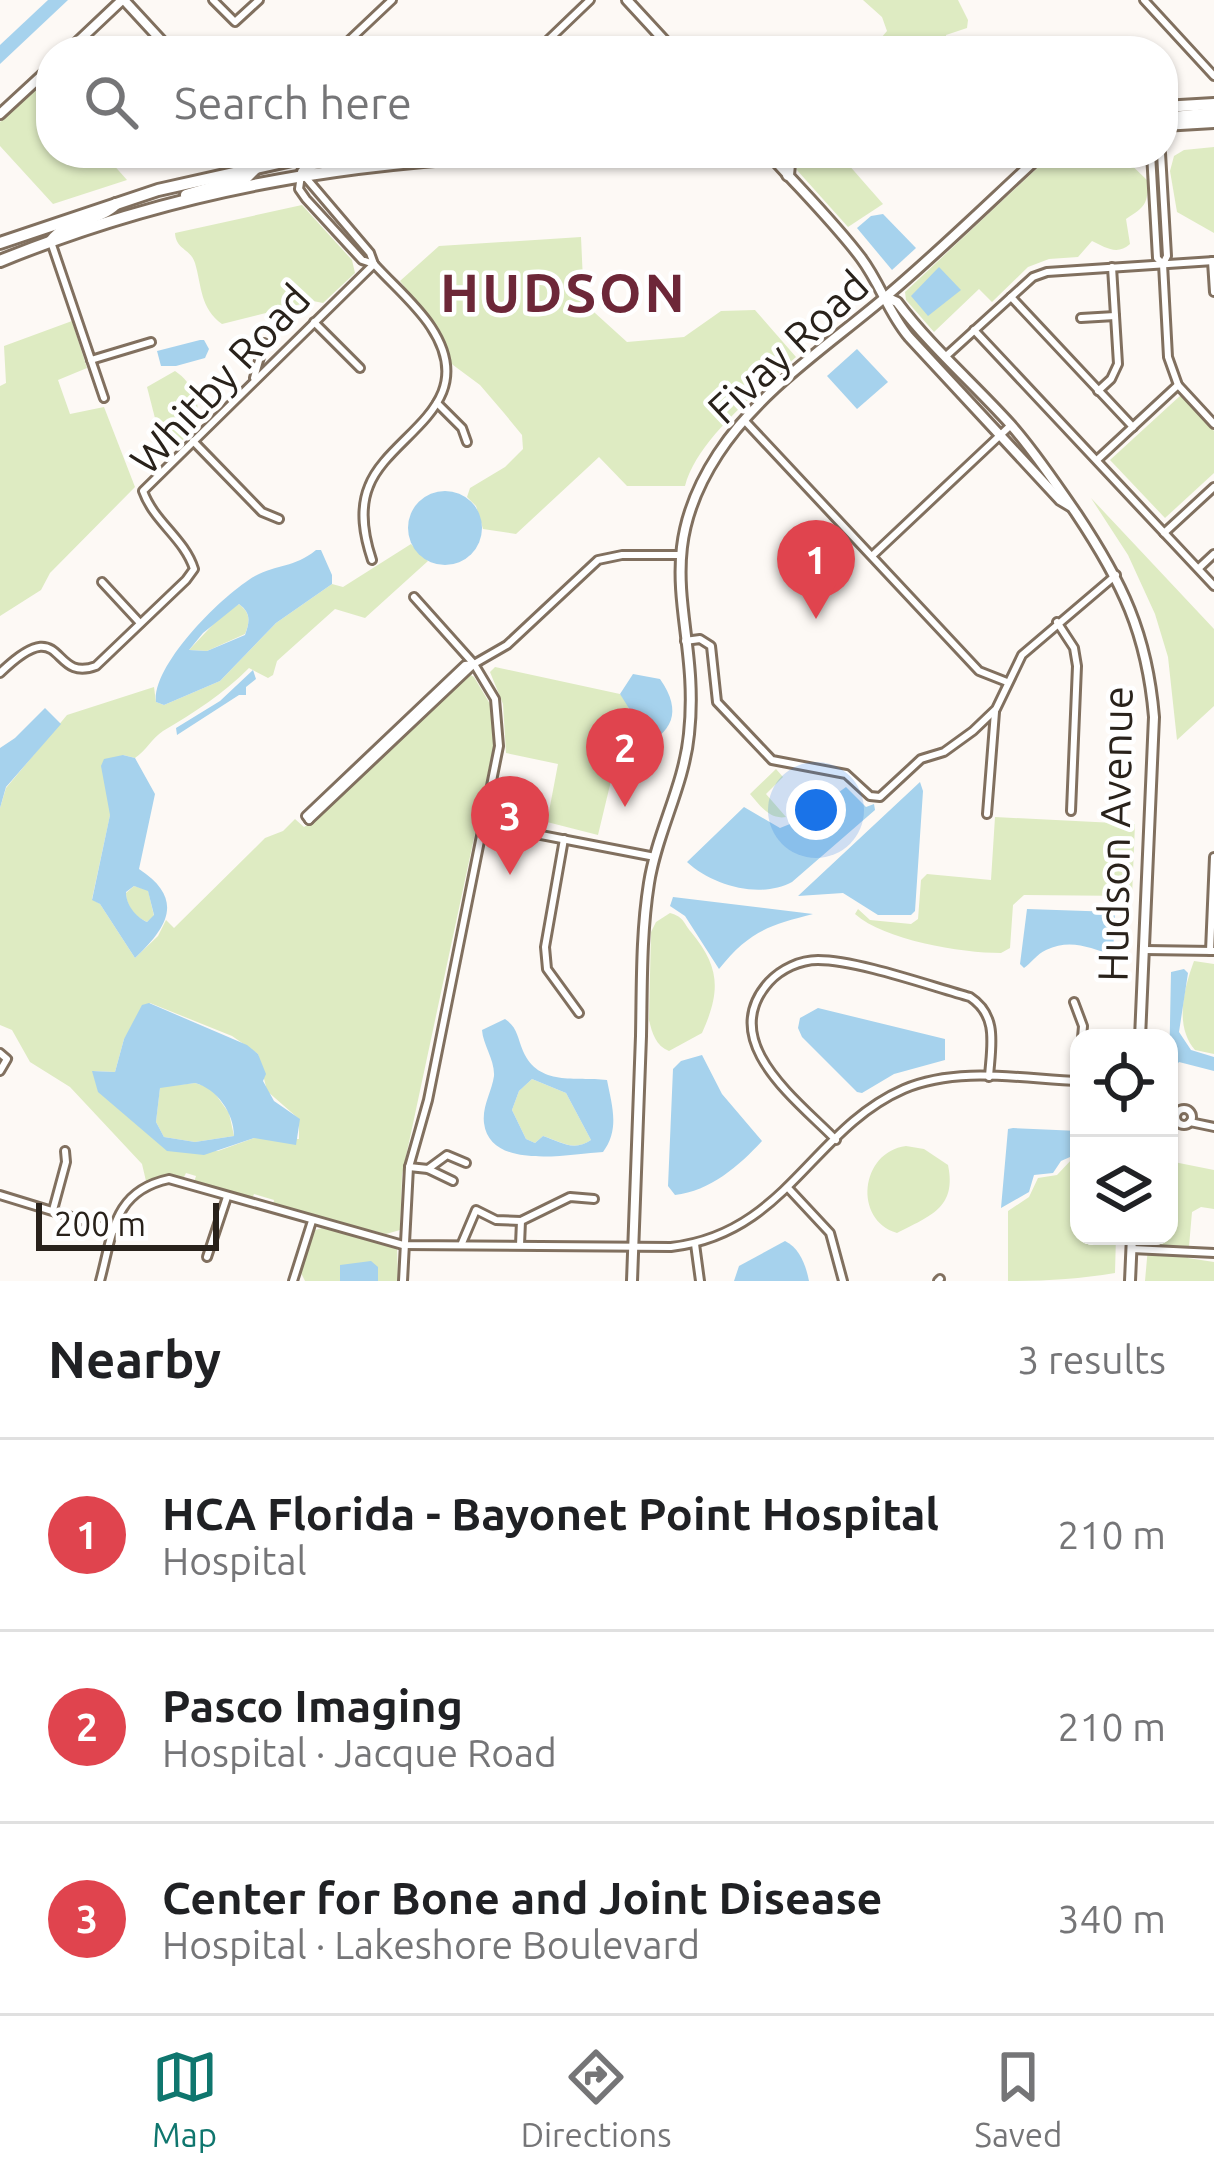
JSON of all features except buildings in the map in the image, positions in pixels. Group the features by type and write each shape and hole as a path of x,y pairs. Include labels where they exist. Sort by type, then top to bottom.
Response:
{"highway":[{"path":"1178,109 1214,113"},
{"path":"1178,119 1214,113"},
{"path":"0,243 228,168"},
{"path":"166,206 198,189 252,175 255,168"},
{"path":"301,175 309,168"},
{"path":"0,262 166,206 301,175 354,168"},
{"path":"788,175 789,168"},
{"path":"51,242 64,228 106,213 119,201"}],"street":[{"path":"84,36 123,0 157,36"},
{"path":"213,0 235,22 260,0"},
{"path":"354,36 392,0"},
{"path":"552,36 590,0"},
{"path":"628,0 660,36"},
{"path":"1144,0 1177,36"},
{"path":"1178,37 1214,76"},
{"path":"0,114 36,81"},
{"name":"Hudson Avenue","path":"782,168 859,255 896,322 1071,507"},
{"name":"Fivay Road","path":"632,1281 644,941 655,857 689,741 693,694 678,555 688,507 718,453 744,420 1026,168"},
{"path":"1151,168 1156,258 1163,264"},
{"path":"1162,168 1168,357 1178,385 1214,424"},
{"path":"372,560 363,513 369,486 382,464 421,427 437,403 444,376 441,350 430,327 374,264 370,253 320,196 316,184 301,175 298,189 306,199 362,260 374,264"},
{"path":"51,242 104,398"},
{"path":"945,358 1033,278 1047,272 1213,261 1214,292"},
{"name":"Whitby Road","path":"0,673 26,647 39,645 50,647 72,668 96,666 194,568 189,554 150,511 143,491 374,264"},
{"path":"1099,391 1112,379 1118,364 1112,267"},
{"name":"Hudson Avenue","path":"886,297 897,302 1011,425 1116,574 1144,646 1154,717 1141,1029"},
{"path":"1011,297 1132,427"},
{"path":"1081,318 1115,316"},
{"path":"314,322 360,368"},
{"path":"974,330 1214,586"},
{"path":"91,360 151,342"},
{"path":"253,382 264,343"},
{"path":"1096,460 1178,385"},
{"path":"437,403 462,428 467,442"},
{"path":"744,420 979,670 1007,682"},
{"path":"873,555 1011,425"},
{"path":"193,441 262,512 279,518"},
{"path":"1165,533 1214,487"},
{"path":"1198,569 1214,554"},
{"path":"474,664 465,665 306,816 309,820 474,664 507,645 598,560 678,555"},
{"path":"987,814 996,709 1007,682 1022,655 1116,574"},
{"path":"102,582 140,623"},
{"path":"403,1281 409,1167 428,1100 501,733 495,699 474,664 414,597"},
{"path":"1057,622 1074,649 1077,666 1071,811"},
{"path":"685,640 700,639 711,646 717,702 772,760 846,774 870,796 880,797 921,759 944,752 996,709"},
{"path":"974,731 981,730 992,741"},
{"path":"484,824 655,857"},
{"path":"564,839 545,947 547,969 579,1013"},
{"path":"1145,950 1212,951 1214,857"},
{"path":"836,1140 768,1070 752,1036 757,1000 776,975 790,966 820,960 970,997 988,1013 992,1025 989,1077"},
{"path":"1074,1002 1082,1029"},
{"path":"0,1052 7,1059 0,1071"},
{"path":"100,1281 126,1199 147,1184 169,1179 403,1245 695,1244 740,1225 789,1189 856,1120 905,1089 935,1080 989,1077 1070,1082"},
{"path":"1190,1123 1214,1127"},
{"path":"53,1210 66,1162 64,1151"},
{"path":"428,1169 447,1155 466,1163"},
{"path":"409,1167 428,1169 452,1181"},
{"path":"789,1189 830,1233 844,1281"},
{"path":"0,1195 114,1230"},
{"path":"207,1257 227,1197"},
{"path":"462,1244 476,1210 496,1220 521,1221 570,1198 594,1199"},
{"path":"293,1281 312,1221"},
{"path":"520,1245 521,1221"},
{"path":"695,1244 700,1281"},
{"path":"1130,1281 1132,1245"},
{"path":"1132,1250 1214,1253"}],"green space":[{"path":"863,0 958,0 968,20 967,28 946,36 883,36 887,31 882,17"},
{"path":"36,88 36,168 116,168 127,180 53,204 0,146 0,122"},
{"path":"1214,147 1214,233 1177,212 1170,171 1178,168 1178,154"},
{"path":"851,168 883,204 848,227 796,169"},
{"path":"1037,168 1135,168 1148,181 1144,204 1126,219 1130,244 1125,248 1111,249 1092,241 1078,257 1049,259 1028,267 992,302 979,289 934,332 906,300 905,292"},
{"path":"302,205 352,260 355,273 323,303 313,301 222,324 206,304 195,263 175,233"},
{"path":"581,237 584,303 627,342 684,337 721,311 755,310 796,357 716,433 685,486 627,486 599,457 516,534 483,529 476,506 467,497 470,488 505,467 523,449 522,435 480,385 449,362 439,330 400,281 439,246"},
{"path":"72,321 87,368 58,380 70,414 104,407 135,487 50,573 41,590 0,616 4,346"},
{"path":"175,371 194,394 199,425 177,445 167,442 157,426 147,387"},
{"path":"1181,395 1214,431 1214,473 1165,518 1110,460"},
{"path":"1091,498 1214,629 1214,706 1177,740 1168,657 1155,614 1128,555"},
{"path":"411,544 428,561 365,618 335,609 277,661 273,675 268,678 249,668 159,734 135,758 123,755 92,899 135,958 158,936 166,920 174,928 265,838 283,831 295,819 304,827 309,824 469,674 474,677 493,709 496,735 402,1175 400,1230 386,1234 273,1206 274,1200 254,1194 252,1199 194,1182 196,1176 186,1173 183,1179 171,1176 146,1181 142,1164 70,1087 30,1062 12,1030 0,1025 0,808 6,788 67,715 154,687 156,702 164,705 220,681 276,623 332,584 343,587","holes":["150,1003 232,1036 258,1054 267,1091 299,1119 299,1139 254,1138 218,1151 168,1151 94,1071 115,1072 124,1039"]},
{"path":"239,604 248,618 245,634 207,651 189,650 222,615"},
{"path":"495,667 620,694 630,706 618,722 622,735 598,835 547,822 558,764 506,753 503,704 490,672"},
{"path":"776,769 783,777 766,794 786,817 770,814 750,794"},
{"path":"995,817 1135,824 1132,896 1024,895 1013,905 1010,948 1001,953 924,943 884,931 855,914 858,909 870,920 911,924 918,919 921,880 927,874 991,880"},
{"path":"134,886 148,890 154,916 147,922 128,902 126,893"},
{"path":"670,913 683,920 708,957 715,992 702,1033 669,1051 658,1042 649,1020 651,932"},
{"path":"1194,961 1214,964 1214,1054 1195,1050 1185,1030 1184,995"},
{"path":"532,1079 566,1093 591,1140 573,1146 543,1136 535,1143 526,1139 512,1110 519,1091"},
{"path":"195,1083 211,1088 229,1113 234,1136 195,1142 164,1137 156,1122 160,1087"},
{"path":"906,1146 924,1149 948,1165 950,1180 938,1209 897,1233 873,1215 868,1187 879,1160"},
{"path":"1070,1161 1070,1245 1116,1245 1115,1273 1008,1281 1008,1211 1029,1197 1038,1178 1057,1175"},
{"path":"1178,1163 1214,1170 1214,1209 1201,1207 1192,1212 1188,1258 1214,1262 1214,1281 1145,1281 1148,1245 1178,1245"},
{"path":"322,1228 397,1246 398,1281 305,1281 301,1273 312,1231"}],"water":[{"path":"48,0 68,0 0,64 0,45"},
{"path":"883,214 916,248 892,270 857,228 871,216"},
{"path":"939,267 961,290 928,316 911,296"},
{"path":"200,340 209,349 205,358 161,366 157,351"},
{"path":"857,349 888,382 857,409 827,376"},
{"path":"445,491 459,493 471,502 480,514 480,542 471,554 459,563 445,565 431,563 419,554 410,542 408,528 410,514 419,502 431,493"},
{"path":"321,550 332,584 276,623 220,681 164,705 156,702 165,669 208,614 255,576","holes":["239,604 248,618 245,635 207,651 189,650"]},
{"path":"253,670 256,679 246,687 246,695 177,735 176,728 220,701"},
{"path":"633,674 660,679 672,711 666,729 638,749 627,746 618,722 630,710 620,694"},
{"path":"45,708 61,724 6,787 0,808 0,748"},
{"path":"135,758 155,794 139,869 162,891 167,913 156,935 135,958 100,904 92,900 110,815 101,766 104,759","holes":["134,886 148,891 154,915 147,922 132,910 126,892"]},
{"path":"920,782 915,911 911,915 878,915 843,893 798,896"},
{"path":"846,787 866,807 874,804 875,810 792,882 766,889 737,887 710,878 687,862 744,807 780,828 800,820"},
{"path":"673,897 813,914 761,931 719,969 685,916 670,906"},
{"path":"1027,909 1115,912 1113,955 1080,945 1055,946 1024,968 1020,964"},
{"path":"1184,969 1188,973 1179,1032 1191,1050 1214,1057 1214,1071 1178,1063 1178,1029 1170,1029 1171,972"},
{"path":"149,1003 258,1054 266,1074 263,1081 274,1101 300,1119 296,1145 254,1138 204,1155 167,1151 98,1092 92,1071 115,1072 124,1039 142,1005","holes":["203,1086 227,1111 234,1136 195,1142 164,1137 156,1122 160,1088"]},
{"path":"818,1008 945,1039 945,1060 894,1074 857,1092 802,1037 800,1018"},
{"path":"505,1019 538,1070 559,1078 607,1080 613,1126 603,1152 515,1154 489,1138 484,1117 494,1070 482,1030","holes":["532,1079 566,1093 591,1140 573,1146 543,1136 535,1143 526,1139 512,1110 519,1091"]},
{"path":"702,1055 722,1094 762,1141 723,1176 675,1195 668,1186 673,1069 681,1061"},
{"path":"1008,1129 1070,1131 1070,1157 1053,1173 1034,1175 1029,1192 1001,1208"},
{"path":"785,1241 798,1253 809,1281 734,1281 739,1266"},
{"path":"371,1261 378,1267 378,1281 340,1281 340,1265"}],"place":[{"name":"HCA Florida - Bayonet Point Hospital","path":"816,619"},
{"name":"Pasco Imaging","path":"625,807"},
{"name":"Center for Bone and Joint Disease","path":"510,875"}],"district":[{"name":"HUDSON","path":"564,293"}]}
